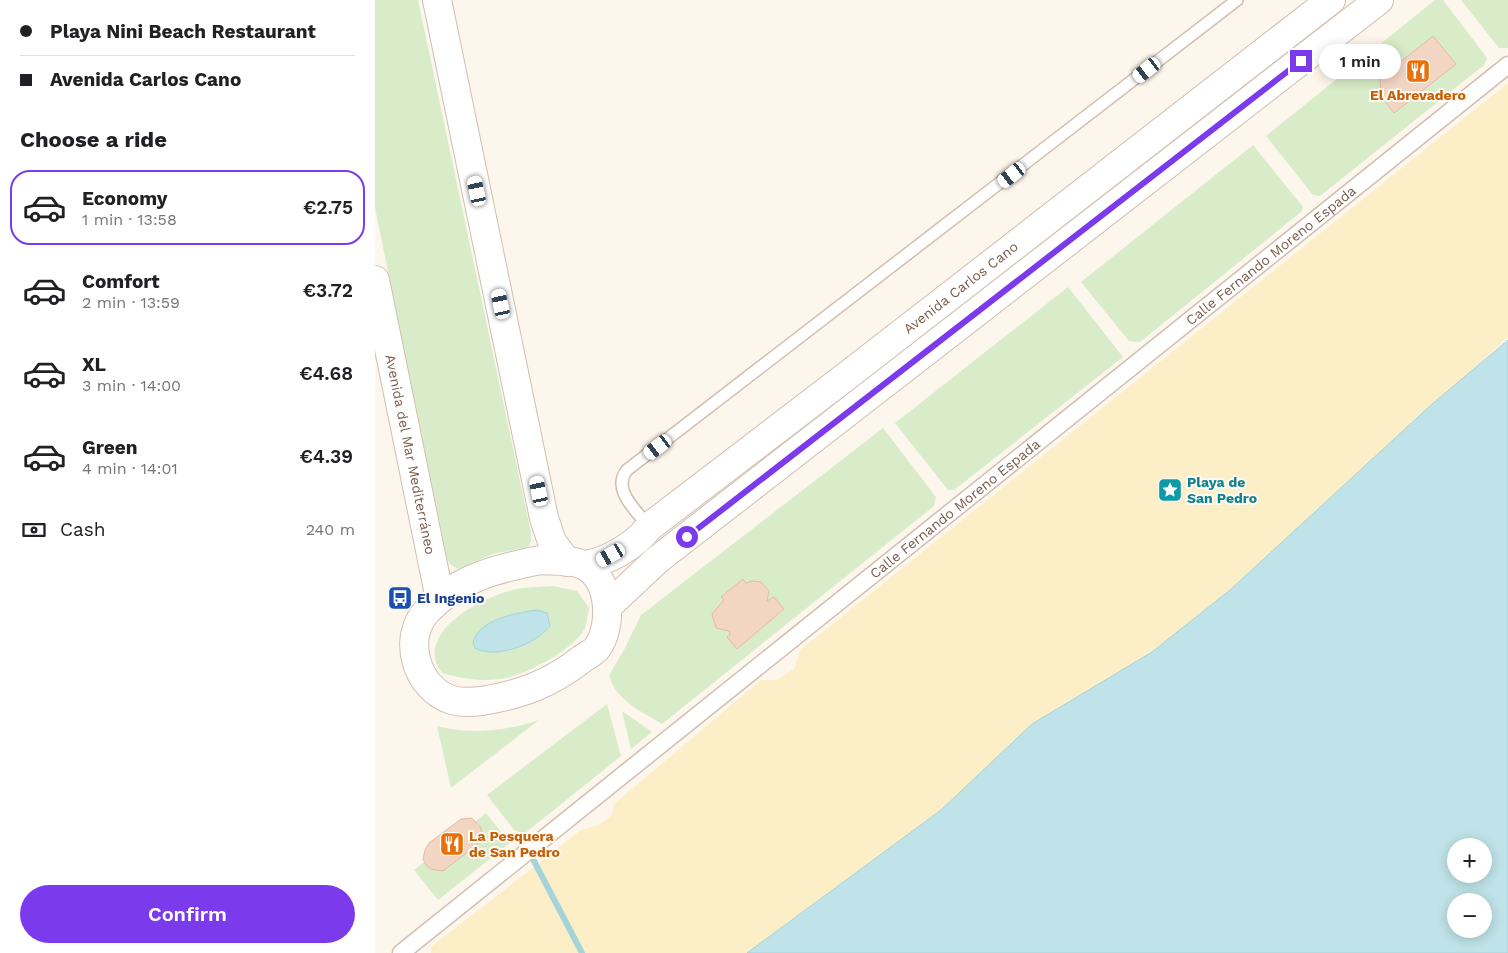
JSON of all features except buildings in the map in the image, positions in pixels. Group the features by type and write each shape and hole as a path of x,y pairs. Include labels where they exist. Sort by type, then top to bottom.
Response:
{"street":[{"path":"437,0 544,518 552,542 576,564 597,576 605,590 608,606 597,648 559,677 507,697 469,702 452,700 436,691 423,678 416,662 414,644 418,626 427,611 457,586 477,576 512,565 541,560 576,564"},
{"name":"Avenida Carlos Cano","path":"576,564 597,564 641,538 649,527 1331,0"},
{"path":"608,606 657,560 1379,0"},
{"name":"Calle Fernando Moreno Espada","path":"401,953 1508,65"},
{"name":"Avenida del Mar Mediterráneo","path":"375,280 440,599"}],"lane":[{"path":"649,527 622,491 621,480 627,470 1237,0"}],"green space":[{"path":"375,0 418,0 531,533 531,541 528,547 493,554 458,569 450,564 447,558 375,208"},
{"path":"1435,0 1443,0 1487,58 1484,65 1320,196 1313,195 1266,136"},
{"path":"1461,0 1508,0 1508,48 1499,48"},
{"path":"1253,145 1303,207 1301,212 1140,342 1129,341 1081,282"},
{"path":"1068,287 1123,357 954,490 948,490 895,423"},
{"path":"883,428 936,497 934,506 662,724 623,698 612,684 609,675 641,615"},
{"path":"553,586 577,591 589,608 585,628 560,653 522,673 500,679 478,680 442,673 435,659 436,646 442,633 452,622 480,603 509,591 522,588"},
{"path":"607,704 621,756 524,834 514,830 487,795"},
{"path":"622,711 652,732 631,749"},
{"path":"539,720 451,788 437,726 476,731 514,727"},
{"path":"486,813 510,843 438,900 414,870"}],"sand":[{"name":"Playa de San Pedro","path":"1508,83 1508,337 1230,590 1152,652 1032,724 941,810 747,953 431,953 431,947 581,830 599,825 612,815 614,804 761,680 777,680 795,668 800,650"}],"water":[{"path":"1508,340 1508,953 747,953 941,810 1032,724 1152,652 1230,590 1431,405"},
{"path":"537,610 547,613 550,626 535,639 504,651 484,651 475,648 473,642 477,634 491,623 509,615"}],"waterway":[{"path":"534,861 582,953"}],"place":[{"name":"El Abrevadero","path":"1418,71"},
{"name":"Playa de San Pedro","path":"1170,490"},
{"name":"El Ingenio","path":"400,598"},
{"name":"La Pesquera de San Pedro","path":"452,844"}],"route":[{"path":"687,537 1301,61"}]}
